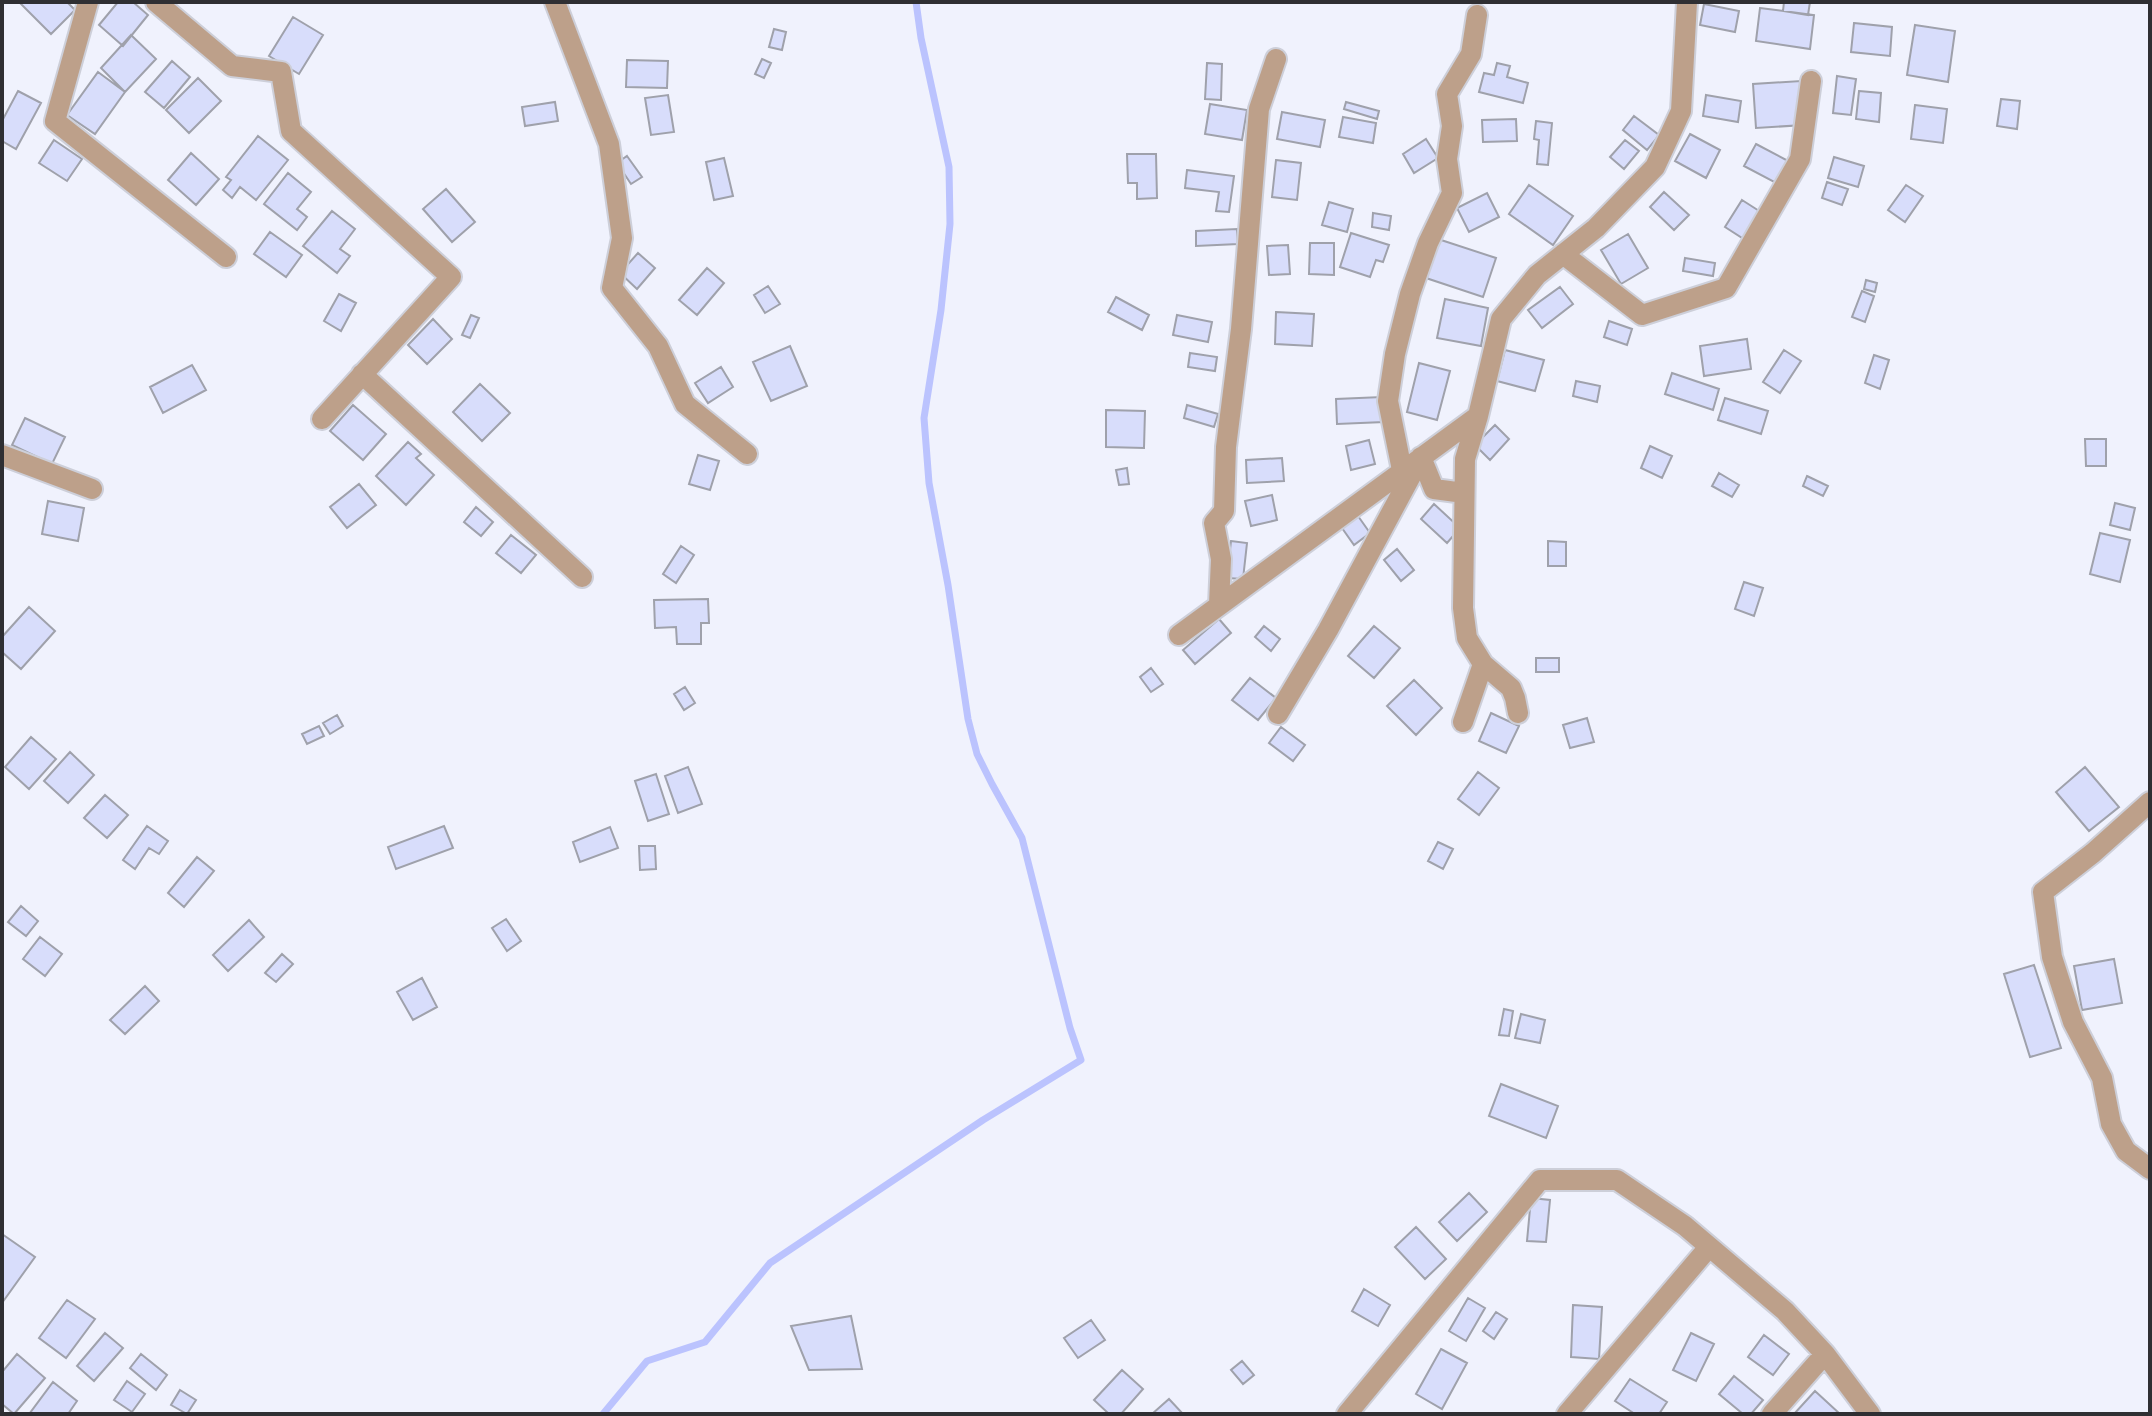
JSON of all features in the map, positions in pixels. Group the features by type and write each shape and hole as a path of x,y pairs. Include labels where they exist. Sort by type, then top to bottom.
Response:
{"street":[{"path":"88,2 55,121 226,257"},
{"path":"156,2 232,66 281,72 291,131 451,277 322,419"},
{"path":"555,2 609,144 622,238 612,288 658,346 685,404 747,454"},
{"path":"1518,713 1511,688 1483,664 1467,638 1463,608 1465,459 1501,319 1537,275 1596,228 1655,167 1681,111 1687,2"},
{"path":"1402,470 1388,401 1395,354 1410,294 1428,243 1452,193 1447,159 1452,126 1447,94 1471,54 1477,15"},
{"path":"1219,605 1221,559 1214,523 1224,511 1226,447 1241,329 1259,109 1276,59"},
{"path":"1563,254 1642,315 1726,288 1800,159 1811,81"},
{"path":"362,374 582,577"},
{"path":"1179,635 1478,416"},
{"path":"2,455 92,489"},
{"path":"1421,457 1434,489 1464,493"},
{"path":"1278,714 1328,630 1421,457"},
{"path":"1463,722 1483,664"},
{"path":"2150,802 2043,892 2052,957 2073,1022 2102,1078 2111,1124 2126,1151 2150,1169"},
{"path":"1347,1414 1540,1180 1617,1180 1685,1226 1785,1311 1825,1354 1870,1414"},
{"path":"1567,1414 1709,1247"},
{"path":"1772,1414 1825,1354"}],"building":[{"path":"19,2 67,2 75,10 51,34"},
{"path":"118,2 133,2 148,15 123,46 99,25"},
{"path":"1784,2 1810,2 1808,15 1783,11"},
{"path":"1704,4 1739,11 1735,32 1700,25"},
{"path":"1760,8 1814,15 1810,49 1756,41"},
{"path":"293,17 323,35 299,74 269,56"},
{"path":"1854,23 1892,27 1890,56 1851,52"},
{"path":"1915,25 1955,31 1948,82 1907,75"},
{"path":"774,29 786,32 782,50 769,47"},
{"path":"131,35 156,59 125,92 101,68"},
{"path":"762,59 771,63 764,78 755,74"},
{"path":"627,60 668,61 667,88 626,87"},
{"path":"172,61 190,77 164,108 145,92"},
{"path":"1207,63 1222,64 1221,100 1205,99"},
{"path":"1497,63 1510,66 1507,77 1528,83 1523,103 1479,92 1484,73 1494,75"},
{"path":"98,72 125,92 95,134 67,115"},
{"path":"1837,76 1856,79 1851,115 1833,113"},
{"path":"198,78 221,101 189,133 166,110"},
{"path":"1801,81 1804,125 1756,128 1753,84"},
{"path":"18,91 41,103 16,149 2,141 2,121"},
{"path":"1859,91 1881,93 1879,122 1856,119"},
{"path":"668,95 674,132 651,135 645,98"},
{"path":"1706,95 1741,101 1738,122 1703,116"},
{"path":"2001,99 2020,101 2017,129 1997,126"},
{"path":"555,102 558,121 525,126 522,107"},
{"path":"1346,102 1379,111 1377,119 1344,109"},
{"path":"1210,104 1247,110 1242,140 1205,134"},
{"path":"1915,105 1947,109 1943,143 1911,139"},
{"path":"1282,112 1325,120 1320,147 1277,139"},
{"path":"1634,116 1659,135 1647,150 1623,130"},
{"path":"1343,117 1376,123 1373,143 1339,137"},
{"path":"1516,119 1517,141 1483,142 1482,120"},
{"path":"1536,121 1552,123 1548,165 1537,164 1539,140 1534,139"},
{"path":"1690,134 1720,150 1706,178 1675,161"},
{"path":"258,136 288,160 256,200 240,187 232,198 223,190 231,180 226,177"},
{"path":"1426,139 1438,158 1414,173 1403,154"},
{"path":"54,140 82,159 67,181 39,163"},
{"path":"1625,140 1639,151 1624,169 1610,157"},
{"path":"1756,144 1790,162 1778,184 1744,166"},
{"path":"191,153 219,179 196,205 168,180"},
{"path":"1127,154 1156,154 1157,198 1137,199 1137,183 1128,183"},
{"path":"627,156 642,177 631,184 617,163"},
{"path":"1834,157 1864,166 1858,187 1828,178"},
{"path":"724,158 733,196 714,200 706,162"},
{"path":"1276,160 1301,163 1297,200 1272,197"},
{"path":"1187,170 1234,176 1229,212 1216,211 1219,192 1185,188"},
{"path":"288,173 311,192 297,209 307,217 297,230 264,204"},
{"path":"1827,182 1848,189 1842,205 1822,198"},
{"path":"1529,185 1573,216 1553,245 1509,214"},
{"path":"1906,185 1923,196 1905,222 1888,210"},
{"path":"446,189 475,222 452,242 423,209"},
{"path":"1664,192 1689,215 1674,230 1650,207"},
{"path":"1487,193 1499,217 1469,232 1457,208"},
{"path":"1742,200 1767,216 1750,243 1725,227"},
{"path":"1329,202 1353,209 1347,232 1322,225"},
{"path":"332,211 355,229 340,249 350,256 337,273 303,246"},
{"path":"1373,213 1391,216 1389,230 1372,227"},
{"path":"1237,229 1238,244 1196,246 1196,231"},
{"path":"270,232 302,255 286,277 254,254"},
{"path":"1351,233 1389,245 1383,262 1376,260 1370,277 1340,267"},
{"path":"1628,234 1648,268 1621,284 1601,250"},
{"path":"1438,239 1496,258 1483,297 1426,278"},
{"path":"1310,243 1334,243 1334,275 1309,274"},
{"path":"1288,245 1290,274 1269,275 1267,246"},
{"path":"638,253 655,268 637,289 620,273"},
{"path":"1685,258 1715,263 1713,276 1683,271"},
{"path":"707,268 724,283 697,315 679,300"},
{"path":"1866,280 1877,283 1875,292 1864,289"},
{"path":"768,286 780,304 765,313 754,295"},
{"path":"1560,287 1573,304 1542,328 1528,310"},
{"path":"1862,291 1874,296 1865,322 1852,317"},
{"path":"339,294 356,303 341,331 324,321"},
{"path":"1116,297 1149,315 1142,330 1108,312"},
{"path":"1445,299 1488,308 1481,346 1437,338"},
{"path":"1276,312 1314,314 1312,346 1275,344"},
{"path":"471,315 479,318 470,338 462,335"},
{"path":"1177,315 1212,322 1208,342 1173,335"},
{"path":"433,319 452,339 427,364 408,345"},
{"path":"1609,321 1632,329 1627,345 1604,337"},
{"path":"1747,339 1751,369 1704,376 1700,346"},
{"path":"790,346 807,386 771,401 753,362"},
{"path":"1505,350 1544,360 1535,391 1497,381"},
{"path":"1784,350 1801,361 1780,393 1763,382"},
{"path":"1190,353 1217,357 1215,371 1188,367"},
{"path":"1874,355 1889,360 1880,389 1865,383"},
{"path":"1419,363 1450,371 1437,420 1407,412"},
{"path":"192,365 206,390 163,413 150,387"},
{"path":"721,367 733,387 708,403 695,383"},
{"path":"1672,373 1719,389 1713,410 1665,394"},
{"path":"1576,381 1600,386 1597,402 1573,396"},
{"path":"480,384 510,413 482,441 453,412"},
{"path":"1382,397 1384,422 1337,424 1336,399"},
{"path":"1725,398 1768,411 1761,434 1718,420"},
{"path":"353,405 386,434 363,460 330,431"},
{"path":"1187,405 1218,414 1214,427 1184,418"},
{"path":"1106,410 1145,411 1144,448 1106,447"},
{"path":"25,418 65,437 52,464 12,445"},
{"path":"1495,425 1509,439 1490,460 1475,445"},
{"path":"2085,439 2106,439 2106,466 2086,466"},
{"path":"1369,440 1375,464 1351,470 1346,446"},
{"path":"408,442 421,454 416,458 434,475 406,505 376,476"},
{"path":"1650,446 1672,456 1662,478 1641,468"},
{"path":"698,455 719,461 710,490 689,484"},
{"path":"1282,458 1284,481 1247,483 1246,460"},
{"path":"1127,468 1129,484 1119,485 1116,470"},
{"path":"1719,473 1739,485 1732,497 1712,486"},
{"path":"1807,476 1828,486 1823,496 1803,486"},
{"path":"359,484 376,505 347,528 330,507"},
{"path":"1272,495 1277,520 1251,526 1245,501"},
{"path":"48,501 84,508 78,541 42,534"},
{"path":"2115,503 2135,508 2130,530 2110,525"},
{"path":"1434,504 1460,528 1447,543 1421,519"},
{"path":"476,507 493,522 481,536 464,522"},
{"path":"1358,516 1370,533 1354,545 1342,528"},
{"path":"2100,533 2130,540 2120,582 2090,574"},
{"path":"511,535 536,555 521,573 496,553"},
{"path":"1231,541 1247,543 1243,579 1227,578"},
{"path":"1548,541 1566,542 1566,566 1548,566"},
{"path":"681,546 694,555 676,583 663,574"},
{"path":"1397,549 1414,570 1401,581 1384,560"},
{"path":"1744,582 1763,588 1754,616 1735,609"},
{"path":"708,599 709,623 701,623 701,644 677,644 676,627 655,628 654,600"},
{"path":"29,607 55,631 21,669 2,652 2,637"},
{"path":"1219,619 1231,633 1195,664 1183,650"},
{"path":"1264,626 1280,639 1271,651 1255,637"},
{"path":"1374,626 1400,648 1374,678 1348,656"},
{"path":"1536,658 1559,658 1559,672 1536,672"},
{"path":"1151,668 1163,684 1151,692 1140,677"},
{"path":"1250,678 1276,698 1258,720 1232,700"},
{"path":"1414,680 1442,708 1416,735 1387,706"},
{"path":"685,687 695,703 684,710 674,694"},
{"path":"1491,713 1519,726 1506,753 1479,741"},
{"path":"337,715 343,726 330,734 323,723"},
{"path":"1587,718 1594,742 1570,748 1563,725"},
{"path":"319,726 324,736 307,744 302,734"},
{"path":"1281,727 1305,745 1293,761 1269,743"},
{"path":"31,737 56,759 29,789 5,767"},
{"path":"70,752 94,775 68,803 44,781"},
{"path":"688,767 702,804 678,813 665,776"},
{"path":"2085,767 2119,807 2089,831 2056,792"},
{"path":"1478,772 1499,788 1479,815 1458,799"},
{"path":"656,774 669,814 648,821 635,781"},
{"path":"105,795 128,815 107,838 84,818"},
{"path":"147,826 168,841 159,854 149,848 135,869 123,860"},
{"path":"444,826 453,848 396,869 388,847"},
{"path":"610,827 618,848 580,862 573,842"},
{"path":"1438,842 1453,849 1443,869 1428,861"},
{"path":"639,846 655,846 656,869 640,870"},
{"path":"197,857 214,871 184,907 168,893"},
{"path":"21,906 38,921 26,936 8,922"},
{"path":"506,919 521,941 507,951 492,928"},
{"path":"249,920 264,937 228,971 213,955"},
{"path":"40,937 62,954 45,976 23,959"},
{"path":"282,954 293,964 276,982 265,973"},
{"path":"2114,959 2122,1003 2082,1010 2074,966"},
{"path":"2034,965 2061,1048 2030,1057 2004,974"},
{"path":"422,978 437,1007 413,1020 397,992"},
{"path":"145,986 159,1001 125,1034 110,1020"},
{"path":"1504,1009 1513,1011 1509,1036 1499,1035"},
{"path":"1521,1014 1545,1020 1540,1043 1515,1038"},
{"path":"1501,1084 1558,1106 1546,1138 1489,1116"},
{"path":"1469,1193 1487,1212 1457,1241 1439,1222"},
{"path":"1531,1198 1550,1200 1546,1242 1527,1241"},
{"path":"1416,1227 1446,1259 1425,1279 1395,1247"},
{"path":"2,1234 35,1257 2,1303"},
{"path":"1364,1289 1390,1305 1378,1326 1352,1311"},
{"path":"1468,1298 1485,1308 1466,1341 1449,1331"},
{"path":"67,1300 95,1319 66,1358 39,1338"},
{"path":"1573,1305 1602,1307 1599,1359 1571,1357"},
{"path":"1496,1312 1507,1319 1494,1339 1483,1331"},
{"path":"851,1316 862,1369 809,1370 791,1326"},
{"path":"1091,1320 1105,1340 1078,1358 1064,1338"},
{"path":"105,1333 123,1348 94,1381 77,1366"},
{"path":"1691,1333 1714,1344 1696,1381 1673,1370"},
{"path":"1764,1335 1789,1354 1773,1375 1748,1357"},
{"path":"1441,1349 1467,1363 1442,1409 1416,1394"},
{"path":"17,1354 45,1378 14,1414 2,1404 2,1372"},
{"path":"141,1354 167,1375 156,1390 130,1368"},
{"path":"1242,1361 1254,1375 1243,1384 1231,1370"},
{"path":"1122,1370 1143,1389 1121,1414 1109,1414 1094,1400"},
{"path":"1734,1376 1763,1400 1751,1414 1743,1414 1719,1394"},
{"path":"1630,1379 1667,1402 1659,1414 1635,1414 1615,1401"},
{"path":"127,1381 145,1394 132,1412 114,1400"},
{"path":"53,1382 77,1401 68,1414 31,1414 30,1413"},
{"path":"180,1390 196,1400 187,1414 171,1405"},
{"path":"1815,1391 1840,1414 1794,1414"},
{"path":"1169,1399 1183,1414 1152,1414"}],"waterway":[{"path":"603,1414 647,1361 705,1342 770,1263 983,1120 1081,1060 1070,1028 1022,838 977,754 968,719 929,483 924,418 941,310 950,224 949,167 916,2"}]}
